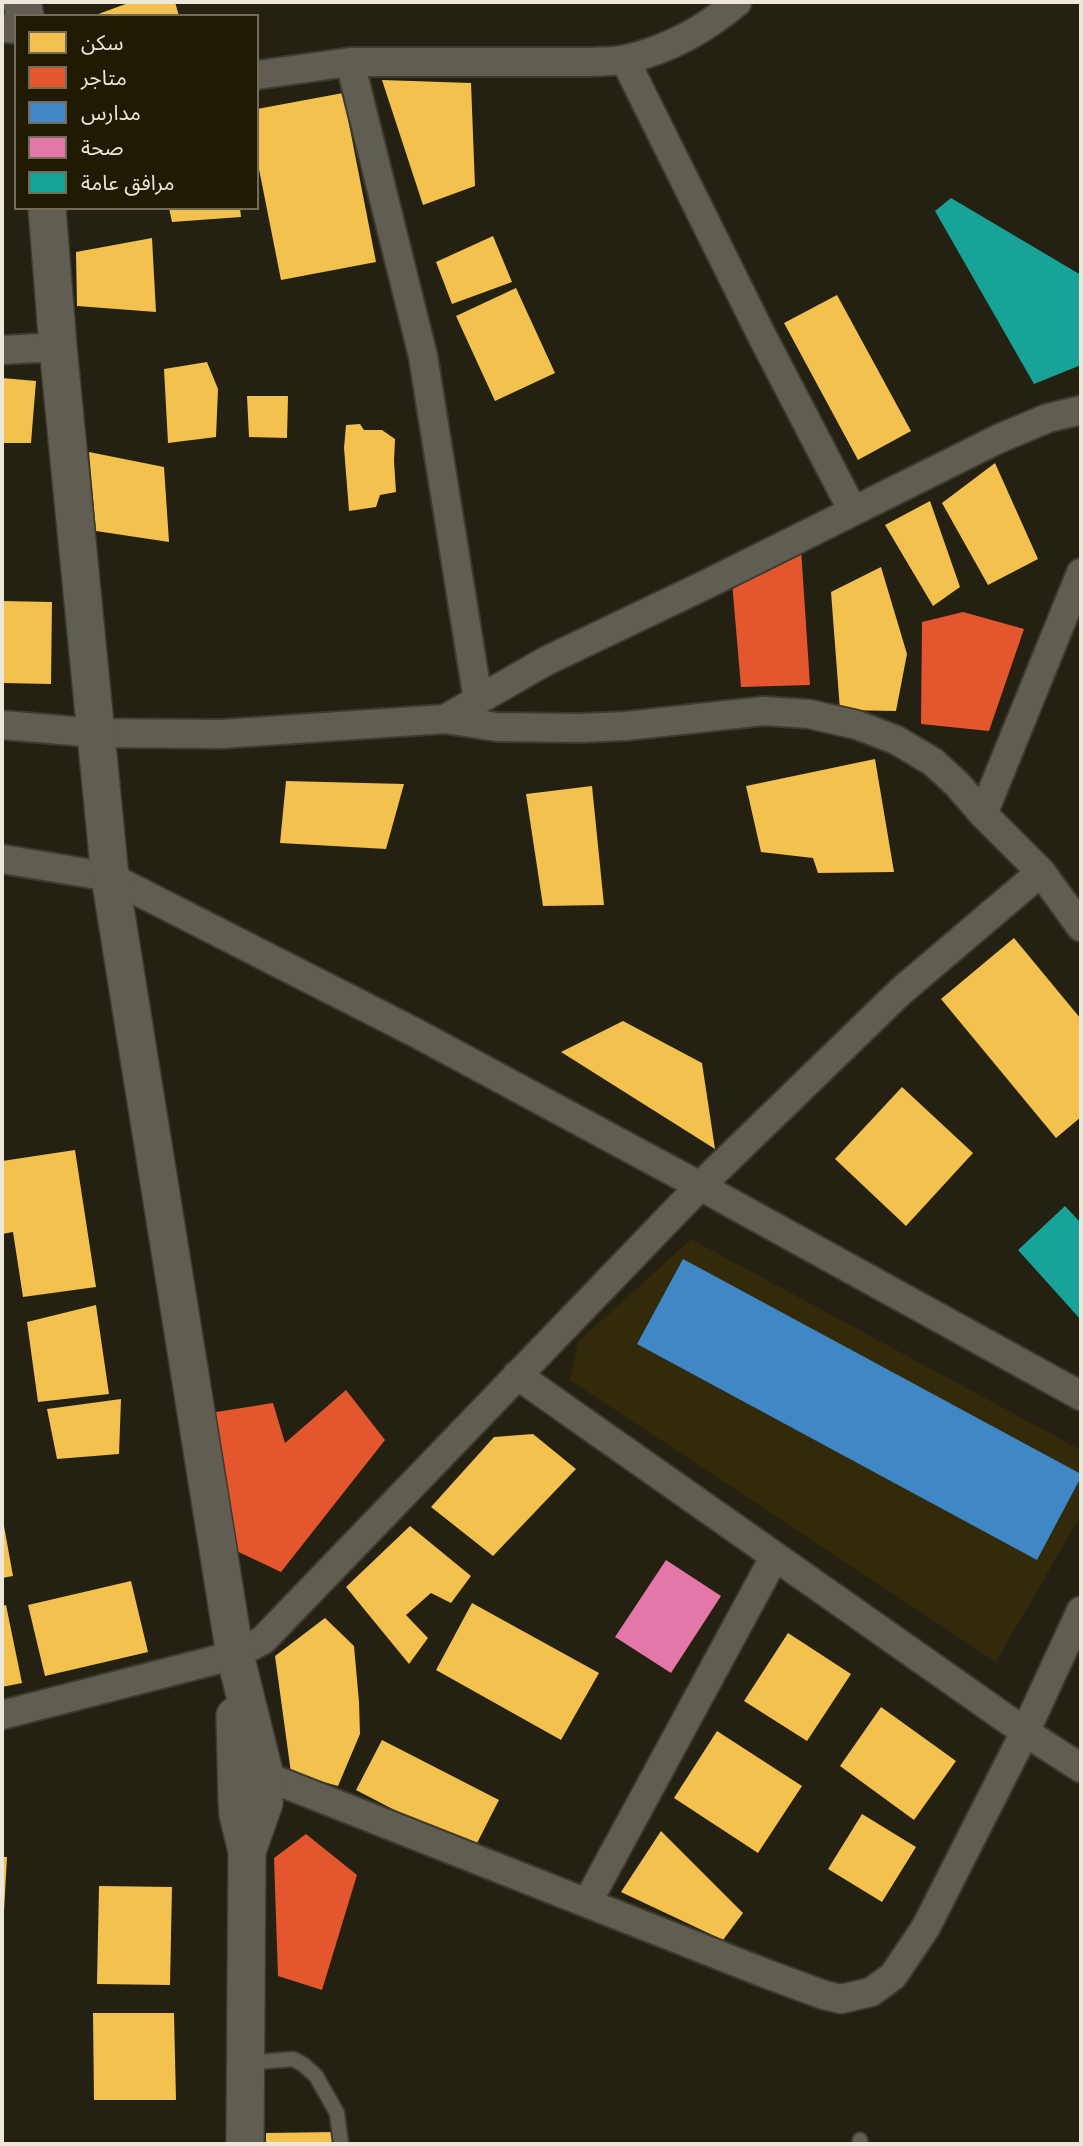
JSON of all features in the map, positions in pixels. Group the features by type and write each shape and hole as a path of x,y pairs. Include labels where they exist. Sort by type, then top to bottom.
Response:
{"street":[{"path":"259,75 350,62 625,60 691,35 737,2"},
{"path":"625,60 762,336 853,511"},
{"path":"350,62 423,356 478,700"},
{"path":"47,210 110,877 235,1655 265,1776 264,1803 247,1851"},
{"path":"2,351 58,347"},
{"path":"445,719 546,661 998,439 1048,418 1081,410"},
{"path":"982,814 1081,573"},
{"path":"2,725 97,733 221,734 445,719 497,727 581,728 626,726 764,711 809,714 857,725 896,740 933,762 1041,872 1081,927"},
{"path":"2,859 110,877 416,1033 1081,1396"},
{"path":"2,1714 235,1655 263,1640 700,1186 900,992 1041,872"},
{"path":"517,1375 1025,1732 1081,1768"},
{"path":"586,1903 775,1556"},
{"path":"265,1776 767,1975 841,1999 871,1992 893,1976 926,1927 1025,1732 1081,1611"},
{"path":"235,1655 236,1791 238,1815 247,1851 245,2144"}],"lane":[{"path":"246,2064 293,2059 304,2065 316,2076 337,2113 341,2144"}],"shaded area":[{"path":"691,1239 1081,1450 1081,1515 996,1662 570,1380 578,1342"}],"building: سكن":[{"path":"131,2 175,2 178,14 98,14"},
{"path":"382,80 471,83 475,186 423,205"},
{"path":"343,93 376,262 281,280 259,169 259,109"},
{"path":"169,210 240,210 241,217 172,222"},
{"path":"493,236 512,282 452,304 436,262"},
{"path":"152,238 156,312 77,306 76,252"},
{"path":"516,288 555,373 495,401 456,316"},
{"path":"837,295 911,431 858,460 784,323"},
{"path":"207,362 218,389 216,437 168,443 164,369"},
{"path":"2,378 36,381 31,443 2,443"},
{"path":"247,396 288,396 287,438 249,437"},
{"path":"360,424 364,430 382,430 395,439 396,492 380,495 376,507 349,511 344,448 346,425"},
{"path":"89,452 164,467 169,542 96,531"},
{"path":"995,463 1038,559 988,585 942,503"},
{"path":"930,501 960,587 933,606 885,525"},
{"path":"881,567 907,654 896,711 840,710 831,592"},
{"path":"2,601 52,602 51,684 2,683"},
{"path":"875,759 894,872 818,873 813,858 761,852 746,786"},
{"path":"286,781 404,784 386,849 280,843"},
{"path":"592,786 604,905 543,906 526,794"},
{"path":"1014,938 1081,1019 1081,1117 1056,1138 941,999"},
{"path":"623,1021 702,1063 715,1149 561,1052"},
{"path":"902,1087 973,1153 906,1226 835,1159"},
{"path":"75,1150 96,1287 23,1297 13,1232 2,1234 2,1161"},
{"path":"96,1305 109,1394 38,1402 27,1322"},
{"path":"121,1399 119,1454 57,1459 47,1409"},
{"path":"533,1434 576,1469 493,1556 431,1507 494,1437"},
{"path":"2,1515 13,1576 2,1578"},
{"path":"410,1526 471,1576 451,1603 431,1593 406,1615 428,1638 409,1664 346,1587"},
{"path":"131,1581 148,1652 45,1676 28,1605"},
{"path":"472,1603 599,1673 561,1740 436,1670"},
{"path":"6,1605 22,1683 2,1687 2,1606"},
{"path":"325,1618 354,1646 359,1702 360,1734 338,1786 291,1773 275,1656"},
{"path":"788,1633 851,1674 807,1741 744,1701"},
{"path":"881,1707 956,1761 914,1820 840,1766"},
{"path":"717,1731 802,1786 758,1853 674,1798"},
{"path":"382,1740 499,1800 473,1851 356,1790"},
{"path":"862,1814 916,1847 882,1902 828,1869"},
{"path":"661,1831 743,1913 723,1940 621,1892"},
{"path":"2,1857 7,1857 4,1911 2,1911"},
{"path":"99,1886 172,1887 170,1985 97,1984"},
{"path":"93,2013 174,2013 176,2100 94,2100"},
{"path":"335,2132 335,2144 266,2144 266,2133"}],"building: متاجر":[{"path":"801,549 810,685 741,687 732,582"},
{"path":"963,612 1024,629 989,731 921,724 922,622"},
{"path":"346,1390 385,1440 281,1572 228,1547 210,1413 273,1403 285,1443"},
{"path":"306,1834 357,1875 322,1990 278,1976 274,1858"}],"building: مدارس":[{"path":"683,1259 1081,1474 1037,1560 637,1344"}],"building: صحة":[{"path":"666,1560 721,1596 671,1673 615,1637"}],"building: مرافق عامة":[{"path":"951,198 1081,275 1081,365 1034,384 935,211"},
{"path":"1065,1206 1081,1223 1081,1320 1018,1250"}]}
